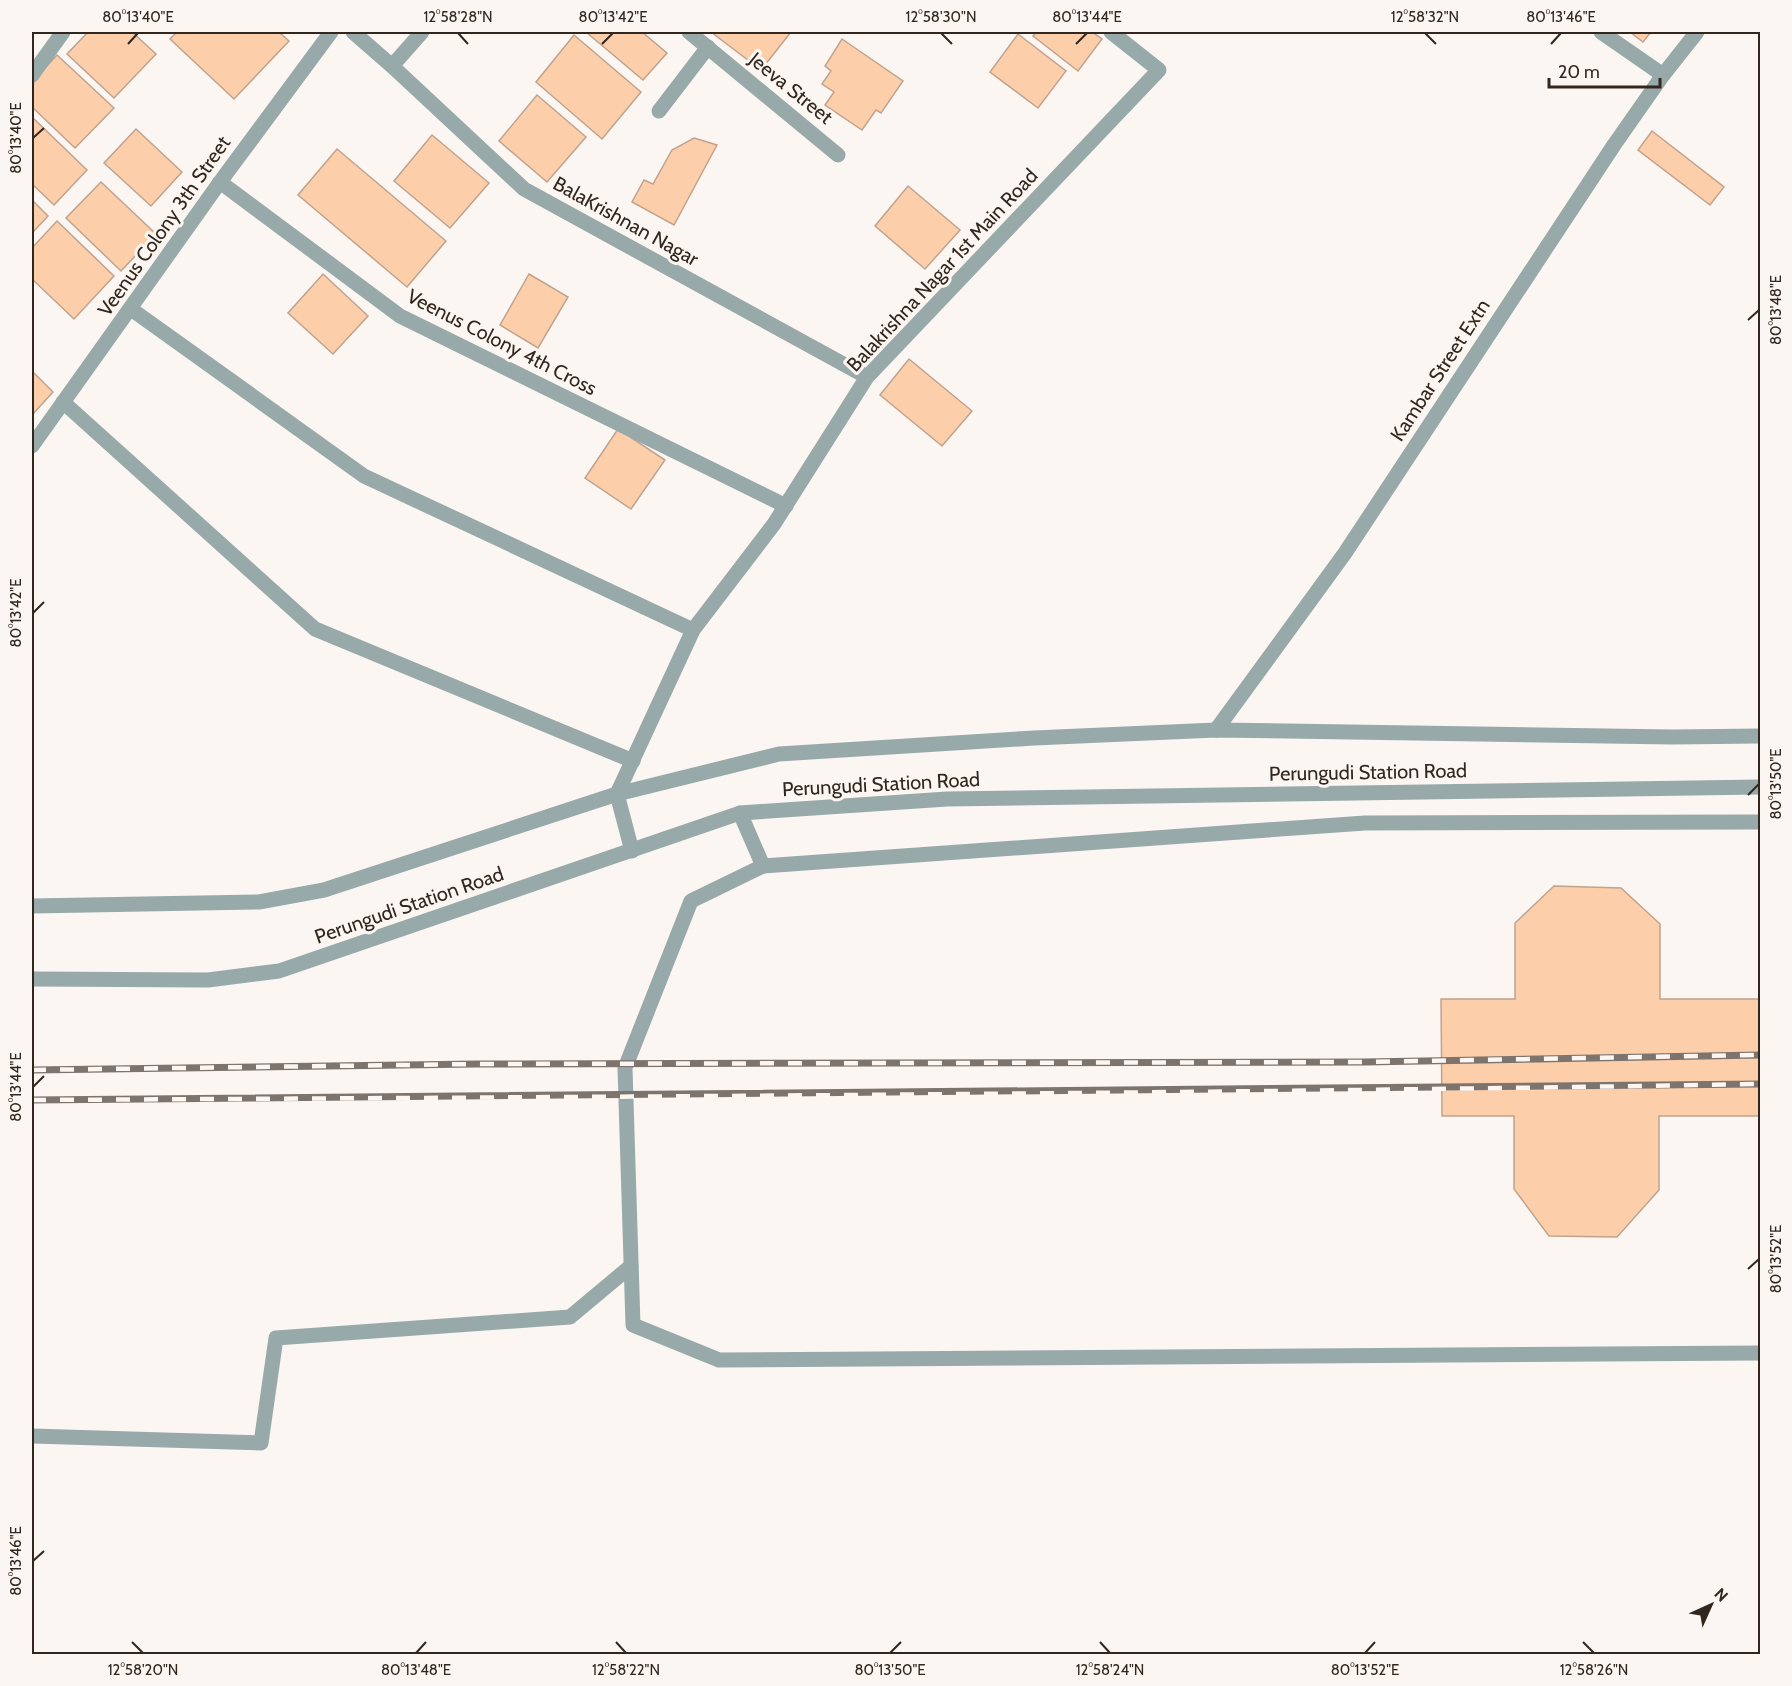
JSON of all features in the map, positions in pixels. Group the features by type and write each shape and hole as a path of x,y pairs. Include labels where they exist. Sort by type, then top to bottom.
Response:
{"street":[{"path":"32,75 63,32"},
{"name":"Veenus Colony 3th Street","path":"32,446 220,182 331,32"},
{"name":"BalaKrishnan Nagar","path":"353,32 524,189 867,377"},
{"path":"392,66 422,32"},
{"name":"Jeeva Street","path":"689,32 838,155"},
{"name":"Balakrishna Nagar 1st Main Road","path":"617,794 693,630 774,524 867,377 1159,70 1111,32"},
{"path":"1601,32 1663,75"},
{"name":"Kambar Street Extn","path":"1216,730 1345,553 1607,155 1663,75 1697,32"},
{"path":"659,111 708,47"},
{"name":"Veenus Colony 4th Cross","path":"220,182 400,316 786,506"},
{"path":"131,309 364,476 693,630"},
{"path":"63,402 315,629 633,761"},
{"name":"Perungudi Station Road","path":"32,906 258,902 324,890 617,794 779,754 1034,738 1216,730 1672,737 1761,736"},
{"name":"Perungudi Station Road","path":"32,979 208,980 279,971 741,813 947,799 1761,787"},
{"path":"617,794 632,851"},
{"path":"741,813 763,866"},
{"path":"1761,822 1365,823 763,866 691,901 626,1068 633,1324 719,1360 1761,1353"},
{"path":"32,1436 261,1443 276,1338 570,1317 631,1266"}],"building":[{"path":"88,32 132,32 156,54 114,98 67,54"},
{"path":"177,32 279,32 289,41 234,99 170,39"},
{"path":"586,32 642,32 667,53 643,80"},
{"path":"711,32 791,32 761,70"},
{"path":"1037,32 1092,32 1102,39 1078,71 1033,36"},
{"path":"1630,32 1651,32 1643,42"},
{"path":"1018,34 1066,71 1038,108 990,72"},
{"path":"574,35 641,92 602,139 536,82"},
{"path":"842,39 903,81 881,113 876,110 862,130 825,105 834,92 822,84 831,71 825,66"},
{"path":"57,55 114,108 75,148 32,107 32,82"},
{"path":"537,95 586,137 547,182 499,141"},
{"path":"32,117 87,170 54,205 32,184"},
{"path":"136,129 182,172 151,206 104,163"},
{"path":"1652,131 1724,187 1710,205 1638,150"},
{"path":"432,135 489,183 450,228 394,181"},
{"path":"694,138 717,145 674,225 632,202 644,180 653,184 672,150"},
{"path":"337,149 446,241 407,287 298,195"},
{"path":"101,182 156,234 121,271 66,218"},
{"path":"908,186 960,230 925,269 875,226"},
{"path":"32,200 48,216 32,233"},
{"path":"57,221 114,276 74,319 32,279 32,248"},
{"path":"323,274 368,316 333,354 288,313"},
{"path":"529,274 568,297 538,348 500,325"},
{"path":"909,359 972,411 942,446 880,395"},
{"path":"32,371 53,392 32,415"},
{"path":"618,429 665,460 631,509 585,478"},
{"path":"1554,886 1621,888 1660,924 1660,999 1760,999 1760,1116 1659,1116 1659,1190 1617,1237 1549,1236 1514,1189 1514,1116 1442,1116 1441,999 1515,999 1515,923"}],"railway":[{"path":"32,1070 477,1064 1364,1062 1760,1055"},
{"path":"32,1100 1112,1093 1760,1084"}]}
